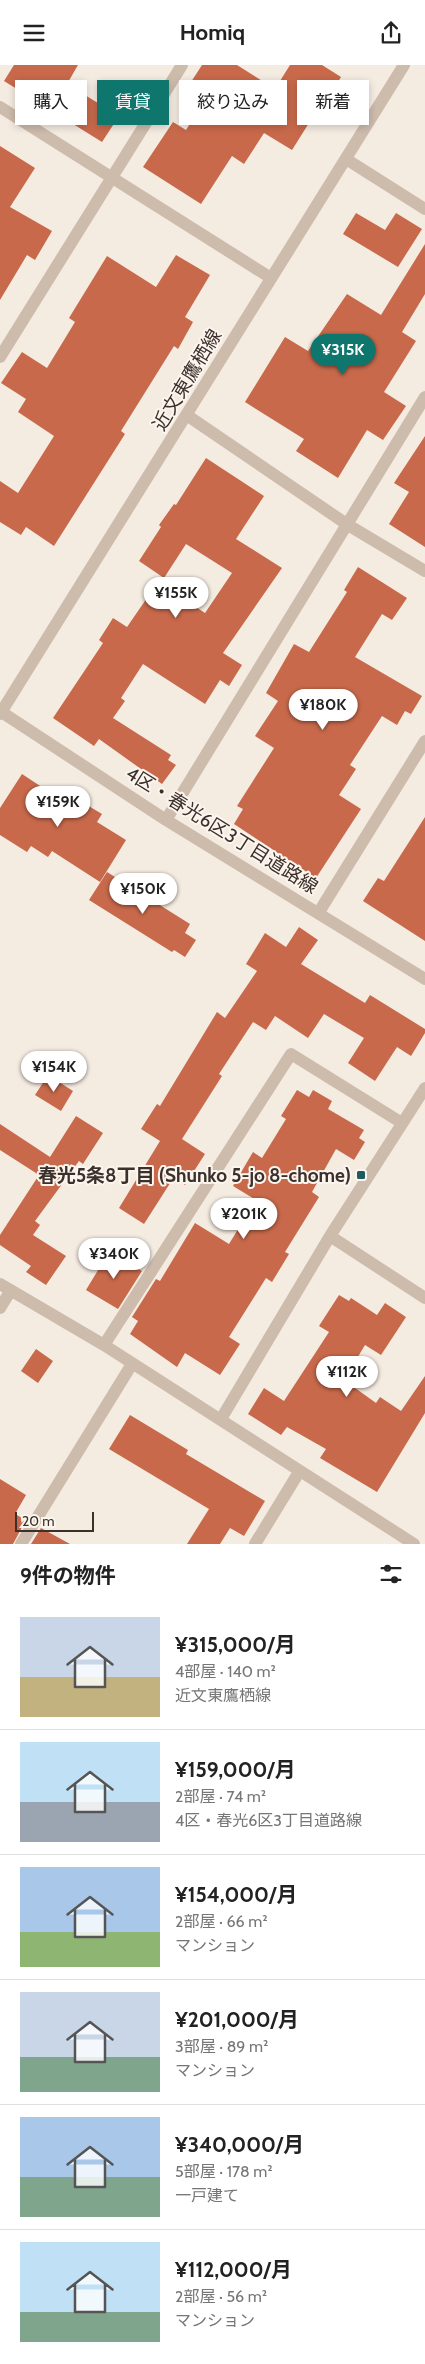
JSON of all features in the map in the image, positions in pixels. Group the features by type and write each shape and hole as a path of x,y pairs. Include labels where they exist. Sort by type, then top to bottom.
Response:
{"street":[{"path":"0,357 182,65"},
{"name":"近文東鷹栖線","path":"0,712 188,416 404,65"},
{"path":"0,107 272,277"},
{"path":"346,159 425,209"},
{"path":"166,820 425,397"},
{"path":"188,416 348,525 425,571"},
{"name":"4区・春光6区3丁目道路線","path":"0,712 166,820 319,912 425,979"},
{"path":"319,912 425,741"},
{"path":"104,1345 291,1054 402,1123"},
{"path":"221,1419 330,1236 425,1088"},
{"path":"330,1236 425,1298"},
{"path":"0,1308 5,1287 104,1345 414,1544"},
{"path":"20,1544 132,1364"},
{"path":"255,1544 299,1471"}],"building":[{"path":"14,65 78,65 69,80 15,80 15,88 4,81"},
{"path":"202,65 237,65 261,80 192,80"},
{"path":"290,65 322,65 341,77 339,80 297,80 297,125 308,125 292,150 264,133 244,164 232,156 201,204 143,167 173,122 186,130 189,125 287,125 287,80 281,80"},
{"path":"87,96 97,102 97,125 113,125 102,142 75,125 87,125"},
{"path":"0,146 35,168 10,207 52,231 35,260 27,255 0,300"},
{"path":"356,213 385,230 396,213 422,229 398,267 343,234"},
{"path":"425,244 425,294 402,332 416,341 384,392 406,406 383,440 367,430 338,478 296,451 304,439 245,402 285,337 308,351 347,294 381,315"},
{"path":"176,255 210,275 185,317 193,322 178,349 174,346 121,431 125,434 54,546 26,527 21,535 0,522 0,481 18,493 54,436 18,412 26,399 1,383 22,352 47,368 75,322 69,318 107,256 156,287"},
{"path":"425,436 425,547 389,524 409,492 394,483"},
{"path":"206,458 264,496 236,539 282,568 223,653 242,665 229,686 220,680 205,704 143,664 121,698 125,701 113,718 171,755 168,760 176,765 162,784 99,739 94,746 53,718 103,643 99,640 113,618 127,627 158,582 205,613 232,573 186,544 164,578 139,561 161,527 159,525 174,504 176,505"},
{"path":"358,567 407,598 392,620 382,614 355,657 422,696 411,714 405,711 397,725 382,716 350,765 356,769 339,795 361,809 316,878 234,824 243,809 237,806 274,748 255,736 278,701 266,693 294,644 309,652 347,592 344,590"},
{"path":"22,774 72,807 77,799 102,814 97,822 126,840 100,882 52,851 48,857 31,846 27,852 0,835 0,808"},
{"path":"425,817 425,941 363,901 378,878 384,881"},
{"path":"107,872 190,924 185,933 196,940 185,957 174,950 172,952 89,900"},
{"path":"299,927 318,940 301,964 365,1003 370,995 425,1029 425,1033 411,1056 397,1047 375,1081 348,1063 364,1038 324,1014 308,1038 275,1016 266,1030 253,1022 219,1074 222,1076 182,1139 205,1154 185,1185 174,1177 144,1224 119,1208 160,1141 141,1129 157,1104 160,1106 217,1012 225,1018 257,971 246,964 265,933 286,947"},
{"path":"48,1075 73,1091 61,1111 35,1095"},
{"path":"297,1090 309,1097 313,1090 332,1101 328,1109 364,1130 359,1138 365,1142 354,1160 336,1149 312,1192 319,1197 285,1252 289,1254 272,1282 266,1278 229,1337 240,1344 220,1375 185,1353 177,1367 130,1334 138,1321 132,1317 156,1279 160,1281 195,1223 229,1244 256,1200 233,1186 253,1152 262,1158 286,1119 281,1116"},
{"path":"76,1116 103,1133 83,1164 79,1161 35,1221 40,1225 33,1235 66,1256 46,1285 26,1272 31,1266 0,1245 0,1235 39,1175 0,1150 0,1124 50,1157"},
{"path":"109,1252 142,1271 118,1309 86,1290"},
{"path":"339,1295 349,1301 351,1298 377,1315 385,1303 406,1317 381,1355 365,1345 344,1380 376,1403 380,1397 401,1411 425,1376 425,1413 377,1492 320,1458 326,1449 287,1427 281,1435 248,1414 264,1388 284,1401 329,1332 319,1326"},
{"path":"36,1349 53,1361 38,1383 21,1371"},
{"path":"130,1415 188,1450 186,1454 265,1501 244,1536 230,1528 220,1544 187,1544 209,1509 109,1449"},
{"path":"0,1479 26,1495 15,1514 26,1520 13,1544 0,1544"},
{"path":"41,1528 70,1544 31,1544"}],"place":[{"name":"春光5条8丁目 (Shunko 5-jo 8-chome)","path":"361,1175"}]}
